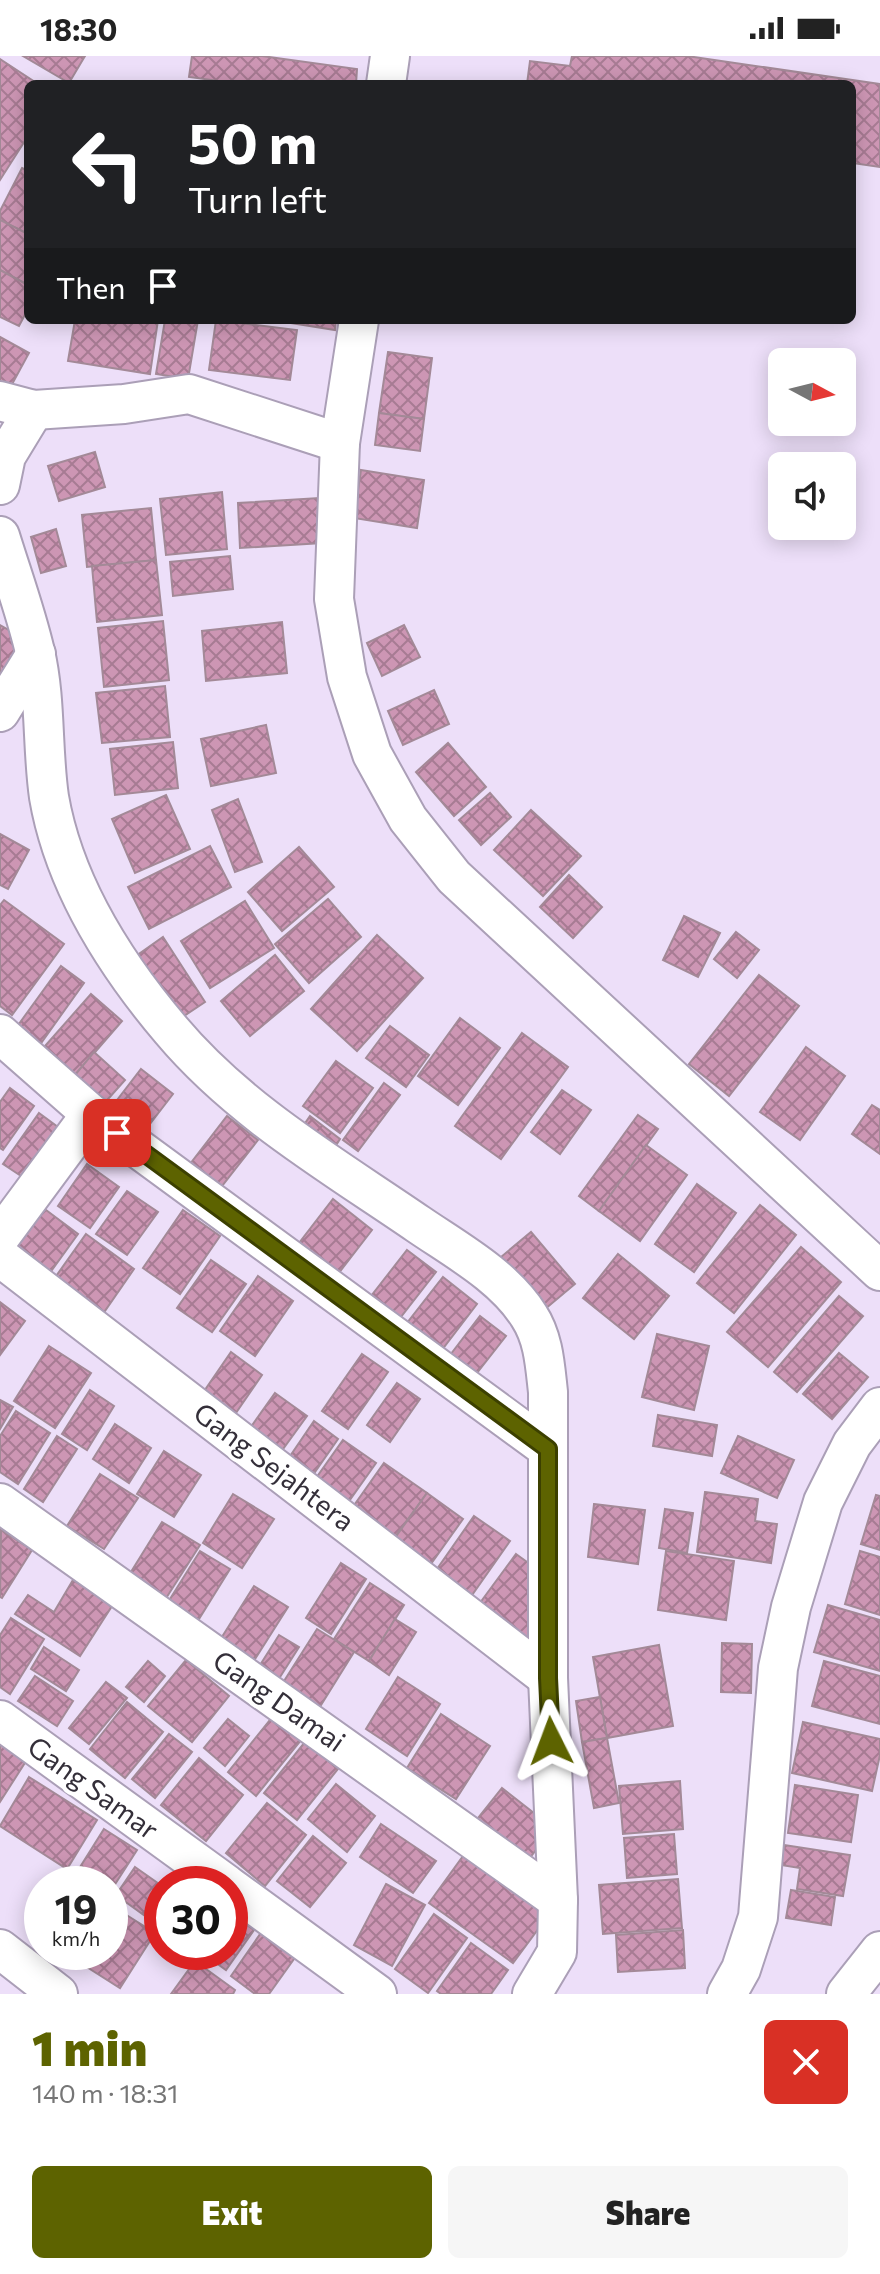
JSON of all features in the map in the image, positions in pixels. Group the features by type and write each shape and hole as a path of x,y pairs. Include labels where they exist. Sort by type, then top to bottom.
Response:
{"street":[{"path":"387,80 390,56"},
{"path":"358,324 340,443 334,599 347,677 372,754 408,819 454,877 880,1271"},
{"path":"0,485 17,405 124,404 189,394 340,443"},
{"path":"0,536 36,654 53,811 87,907 121,968 172,1032 256,1113 471,1261 516,1300 538,1333 548,1392 548,1678 558,1900 557,1952 532,1994"},
{"path":"0,712 36,654"},
{"path":"0,1034 91,1114 548,1449"},
{"path":"0,1237 91,1114"},
{"name":"Gang Sejahtera","path":"0,1257 548,1678"},
{"path":"727,1994 741,1969 758,1917 778,1668 791,1607 823,1502 852,1444 880,1407"},
{"name":"Gang Damai","path":"0,1503 558,1900"},
{"name":"Gang Samar","path":"0,1720 201,1866"},
{"name":"Gang Samar","path":"248,1900 377,1994"},
{"path":"0,1949 58,1994"},
{"path":"846,1994 880,1951"}],"building":[{"path":"23,56 85,56 71,80 64,80"},
{"path":"192,56 262,56 357,69 356,80 211,80 189,77"},
{"path":"572,56 687,56 852,80 528,80 530,61 570,66"},
{"path":"0,59 32,80 24,80 24,142 0,180"},
{"path":"856,81 880,84 880,167 856,164"},
{"path":"24,169 24,232 0,220 0,211"},
{"path":"0,220 24,232 24,283 0,270"},
{"path":"0,270 24,283 24,317 19,326 0,317"},
{"path":"74,324 157,324 150,374 68,361"},
{"path":"164,324 197,324 188,379 156,374"},
{"path":"215,324 248,324 297,330 290,380 209,370"},
{"path":"297,324 336,324 335,330"},
{"path":"0,337 29,353 10,388 0,383"},
{"path":"388,352 432,358 424,419 379,413"},
{"path":"379,413 424,419 420,451 375,445"},
{"path":"95,452 105,487 59,501 48,466"},
{"path":"361,470 424,480 417,528 354,518"},
{"path":"222,492 227,549 166,555 160,499"},
{"path":"319,498 322,543 240,548 238,503"},
{"path":"151,508 156,560 87,567 82,515"},
{"path":"56,529 66,566 41,573 31,537"},
{"path":"230,556 233,589 173,596 170,562"},
{"path":"156,560 162,615 97,622 92,566"},
{"path":"163,621 169,680 104,687 98,628"},
{"path":"282,622 287,673 206,681 202,631"},
{"path":"0,625 25,639 0,679"},
{"path":"404,625 420,657 382,676 367,643"},
{"path":"165,686 170,737 102,743 96,693"},
{"path":"434,690 449,724 403,745 388,711"},
{"path":"266,725 276,773 211,786 201,739"},
{"path":"173,742 178,788 115,795 110,749"},
{"path":"448,743 486,787 454,816 416,772"},
{"path":"490,793 511,817 481,845 459,820"},
{"path":"166,795 190,849 135,873 112,819"},
{"path":"238,799 262,862 235,872 212,810"},
{"path":"531,810 581,856 543,896 494,850"},
{"path":"0,834 29,850 8,889 0,885"},
{"path":"210,846 231,887 149,929 128,887"},
{"path":"299,847 334,887 282,931 248,892"},
{"path":"569,875 602,907 573,938 540,907"},
{"path":"328,899 361,937 309,983 275,944"},
{"path":"4,900 64,944 12,1015 0,1006 0,905"},
{"path":"245,901 274,948 210,988 181,941"},
{"path":"684,916 720,933 698,977 663,960"},
{"path":"736,932 759,950 737,978 714,959"},
{"path":"377,935 423,978 357,1051 311,1009"},
{"path":"163,937 205,1002 178,1020 136,956"},
{"path":"275,955 304,991 250,1036 221,1001"},
{"path":"61,966 84,983 39,1046 16,1028"},
{"path":"759,975 799,1006 729,1096 689,1064"},
{"path":"91,994 122,1021 70,1081 38,1054"},
{"path":"460,1018 500,1048 458,1105 418,1076"},
{"path":"390,1026 429,1055 406,1087 366,1058"},
{"path":"522,1033 568,1067 501,1159 455,1126"},
{"path":"806,1047 845,1076 800,1140 760,1112"},
{"path":"94,1052 125,1080 100,1108 70,1081"},
{"path":"336,1061 373,1088 340,1133 303,1106"},
{"path":"141,1069 173,1094 136,1142 104,1117"},
{"path":"384,1083 400,1095 358,1151 343,1140"},
{"path":"10,1088 34,1106 3,1150 0,1148 0,1102"},
{"path":"562,1090 591,1110 560,1154 531,1132"},
{"path":"872,1105 880,1110 880,1154 852,1134"},
{"path":"39,1113 62,1130 27,1180 3,1164"},
{"path":"638,1115 658,1129 599,1211 579,1196"},
{"path":"227,1116 258,1140 211,1200 180,1177"},
{"path":"310,1116 340,1139 328,1158 297,1135"},
{"path":"646,1145 687,1175 640,1241 599,1211"},
{"path":"87,1164 119,1187 90,1228 58,1206"},
{"path":"697,1184 736,1213 694,1272 655,1244"},
{"path":"127,1191 158,1212 127,1255 96,1234"},
{"path":"333,1199 372,1230 328,1287 289,1256"},
{"path":"760,1205 796,1235 734,1313 697,1283"},
{"path":"42,1207 78,1234 44,1281 8,1255"},
{"path":"183,1210 220,1236 180,1294 143,1268"},
{"path":"531,1232 575,1284 539,1314 495,1262"},
{"path":"86,1234 134,1269 98,1321 49,1286"},
{"path":"801,1247 841,1282 768,1367 727,1332"},
{"path":"407,1250 436,1272 393,1327 364,1305"},
{"path":"618,1254 669,1296 634,1339 583,1298"},
{"path":"211,1260 246,1284 212,1332 177,1308"},
{"path":"258,1276 293,1301 255,1356 220,1331"},
{"path":"443,1277 477,1304 438,1355 403,1328"},
{"path":"839,1296 863,1316 797,1392 774,1372"},
{"path":"0,1302 25,1321 0,1355"},
{"path":"480,1316 506,1336 469,1383 444,1363"},
{"path":"657,1334 709,1346 694,1410 642,1397"},
{"path":"49,1346 91,1373 55,1428 14,1401"},
{"path":"231,1352 262,1375 229,1423 198,1400"},
{"path":"839,1353 868,1377 832,1419 803,1394"},
{"path":"362,1354 388,1372 348,1429 322,1411"},
{"path":"397,1383 420,1399 390,1442 367,1425"},
{"path":"90,1390 114,1406 87,1450 62,1434"},
{"path":"275,1393 307,1416 275,1460 243,1438"},
{"path":"0,1400 13,1407 0,1429"},
{"path":"16,1411 50,1433 18,1484 0,1472 0,1436"},
{"path":"658,1415 717,1425 712,1456 653,1446"},
{"path":"314,1421 338,1439 308,1482 284,1465"},
{"path":"115,1424 151,1448 129,1483 93,1459"},
{"path":"57,1436 77,1449 43,1502 24,1489"},
{"path":"738,1436 794,1460 777,1498 721,1473"},
{"path":"343,1440 376,1463 342,1511 309,1488"},
{"path":"164,1451 201,1475 174,1517 137,1494"},
{"path":"384,1463 427,1493 392,1541 350,1511"},
{"path":"100,1474 138,1498 104,1549 67,1526"},
{"path":"705,1492 758,1499 755,1521 777,1524 771,1563 697,1552"},
{"path":"427,1493 463,1519 423,1575 387,1549"},
{"path":"233,1494 274,1519 242,1568 203,1543"},
{"path":"876,1495 880,1496 880,1550 861,1544"},
{"path":"594,1504 645,1510 638,1564 588,1557"},
{"path":"665,1509 693,1513 687,1553 659,1548"},
{"path":"474,1516 510,1541 465,1605 430,1579"},
{"path":"162,1522 200,1545 163,1603 126,1580"},
{"path":"1,1530 32,1550 2,1598 0,1597"},
{"path":"200,1551 230,1569 194,1627 165,1607"},
{"path":"666,1551 734,1561 726,1620 658,1610"},
{"path":"860,1551 880,1557 880,1615 845,1604"},
{"path":"516,1554 545,1575 542,1663 474,1611"},
{"path":"341,1563 366,1579 331,1634 306,1618"},
{"path":"73,1580 112,1606 80,1656 15,1614 28,1595 54,1612"},
{"path":"370,1583 404,1605 369,1661 334,1639"},
{"path":"254,1586 288,1607 248,1670 215,1648"},
{"path":"828,1605 880,1620 880,1671 814,1652"},
{"path":"11,1618 44,1639 10,1694 0,1687 0,1635"},
{"path":"395,1619 416,1632 389,1675 369,1661"},
{"path":"317,1629 354,1652 316,1713 279,1689"},
{"path":"279,1635 299,1647 275,1685 255,1673"},
{"path":"722,1643 752,1644 751,1693 721,1692"},
{"path":"659,1645 673,1726 607,1738 593,1657"},
{"path":"44,1647 79,1670 66,1691 31,1669"},
{"path":"186,1660 229,1696 192,1742 148,1706"},
{"path":"148,1661 165,1676 144,1702 126,1687"},
{"path":"824,1661 880,1676 880,1724 812,1706"},
{"path":"35,1676 73,1701 57,1726 18,1701"},
{"path":"398,1677 440,1704 407,1756 366,1729"},
{"path":"106,1682 127,1698 89,1744 69,1728"},
{"path":"600,1697 607,1738 582,1742 576,1701"},
{"path":"127,1702 163,1732 125,1778 90,1749"},
{"path":"441,1714 490,1746 456,1799 407,1768"},
{"path":"274,1715 302,1739 256,1796 228,1772"},
{"path":"228,1719 249,1736 225,1766 204,1748"},
{"path":"803,1722 880,1739 880,1755 872,1791 792,1773"},
{"path":"169,1734 192,1752 155,1798 132,1779"},
{"path":"607,1738 619,1803 594,1808 582,1742"},
{"path":"0,1740 28,1758 0,1802"},
{"path":"305,1742 338,1769 297,1820 264,1793"},
{"path":"199,1758 243,1795 206,1841 161,1805"},
{"path":"29,1777 97,1820 69,1866 62,1866 0,1826"},
{"path":"680,1781 683,1829 623,1834 619,1786"},
{"path":"336,1784 375,1816 347,1852 308,1819"},
{"path":"795,1785 858,1795 851,1842 788,1833"},
{"path":"502,1788 553,1828 525,1864 474,1823"},
{"path":"267,1803 306,1835 265,1886 248,1872 248,1866 241,1866 226,1853"},
{"path":"381,1824 436,1861 413,1893 360,1857"},
{"path":"104,1829 137,1850 127,1866 81,1866"},
{"path":"674,1834 677,1874 627,1878 624,1838"},
{"path":"313,1836 346,1863 310,1907 277,1881"},
{"path":"784,1845 850,1855 843,1896 797,1889 800,1868 781,1865"},
{"path":"466,1852 550,1913 513,1963 429,1903"},
{"path":"135,1867 144,1873 144,1915 128,1904 128,1877"},
{"path":"678,1879 682,1928 603,1934 599,1885"},
{"path":"386,1884 425,1905 392,1966 354,1945"},
{"path":"791,1890 835,1897 831,1925 786,1918"},
{"path":"434,1914 467,1938 428,1993 395,1969"},
{"path":"128,1916 144,1926 144,1950 120,1988 92,1970 128,1970"},
{"path":"265,1927 299,1952 269,1994 255,1994 231,1976 235,1970 248,1970 248,1952"},
{"path":"683,1930 685,1968 618,1972 616,1935"},
{"path":"471,1943 508,1970 491,1994 441,1994 437,1991"},
{"path":"188,1970 207,1970 235,1990 233,1994 171,1994"}],"route":[{"path":"117,1133 548,1449 551,1741"}]}
